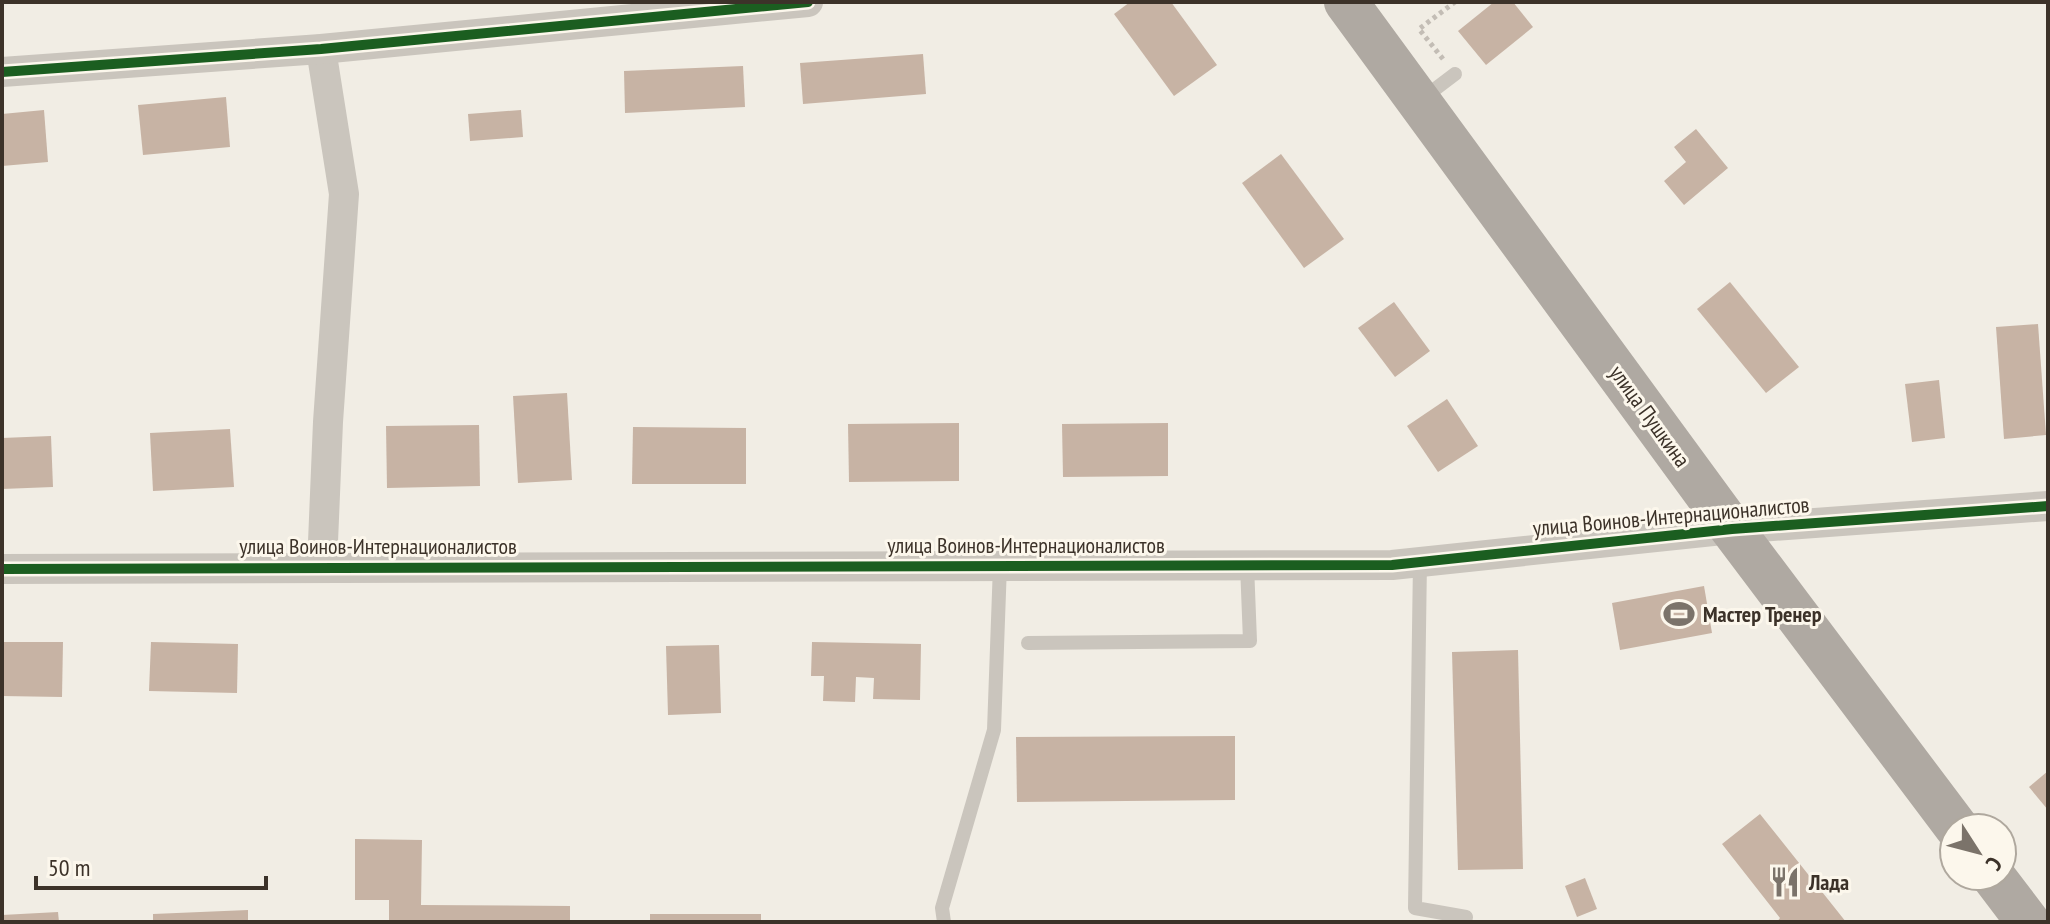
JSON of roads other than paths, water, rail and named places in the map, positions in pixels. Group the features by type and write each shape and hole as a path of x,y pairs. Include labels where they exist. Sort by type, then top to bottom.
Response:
{"main road":[{"name":"улица Пушкина","path":"1346,2 1732,529 1945,812"},
{"path":"2005,892 2028,922"}],"street":[{"path":"2,72 321,49 808,2"},
{"path":"321,49 344,194 328,422 322,566"},
{"name":"улица Воинов-Интернационалистов","path":"2,569 1392,565 1732,529 2048,506"}],"lane":[{"path":"1419,102 1455,74"},
{"path":"1420,561 1415,908 1466,917 1465,922"},
{"path":"944,922 942,908 994,730 1000,565"},
{"path":"1028,643 1250,641 1247,565"}],"place":[{"name":"Мастер Тренер","path":"1679,614"},
{"name":"Лада","path":"1785,882"}]}
